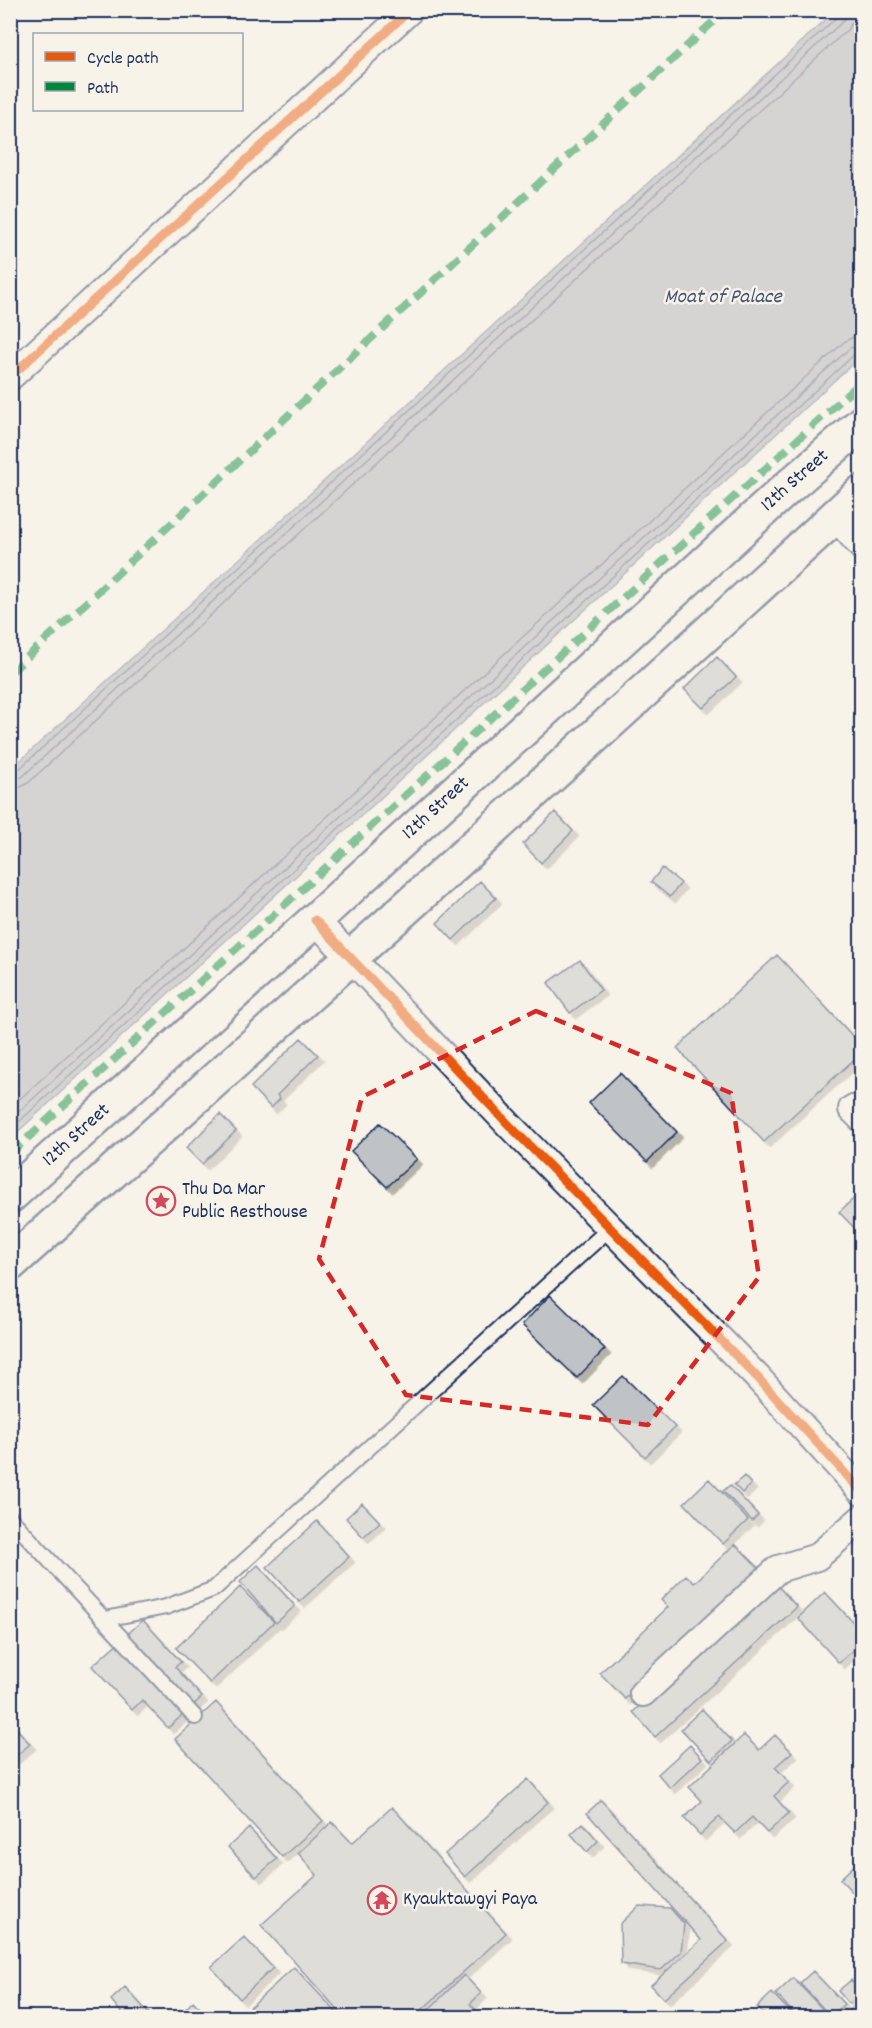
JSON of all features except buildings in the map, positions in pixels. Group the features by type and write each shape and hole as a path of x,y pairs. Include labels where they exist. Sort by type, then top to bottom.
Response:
{"main road":[{"name":"12th Street","path":"10,1196 861,423"},
{"path":"10,1264 351,958 861,492"}],"street":[{"path":"10,377 410,10"},
{"path":"835,516 861,547"},
{"path":"315,920 510,1126 758,1378 861,1492"},
{"path":"643,1693 778,1569 817,1557 861,1518"}],"lane":[{"path":"105,1619 166,1607 214,1589 610,1228"},
{"path":"12,1520 195,1717"}],"highlighted area":[{"path":"536,1011 731,1093 759,1277 648,1425 406,1395 319,1259 362,1097"}],"water":[{"name":"Moat of Palace","path":"835,11 861,11 861,356 11,1138 11,769"}],"marked path":[{"path":"10,673 726,10"},
{"path":"10,1154 862,381"}],"cycle path":[{"path":"10,377 410,10"},
{"path":"315,920 510,1126 758,1378 862,1492"}],"place":[{"name":"Thu Da Mar Public Resthouse","path":"161,1201"},
{"name":"Kyauktawgyi Paya","path":"382,1900"}]}
